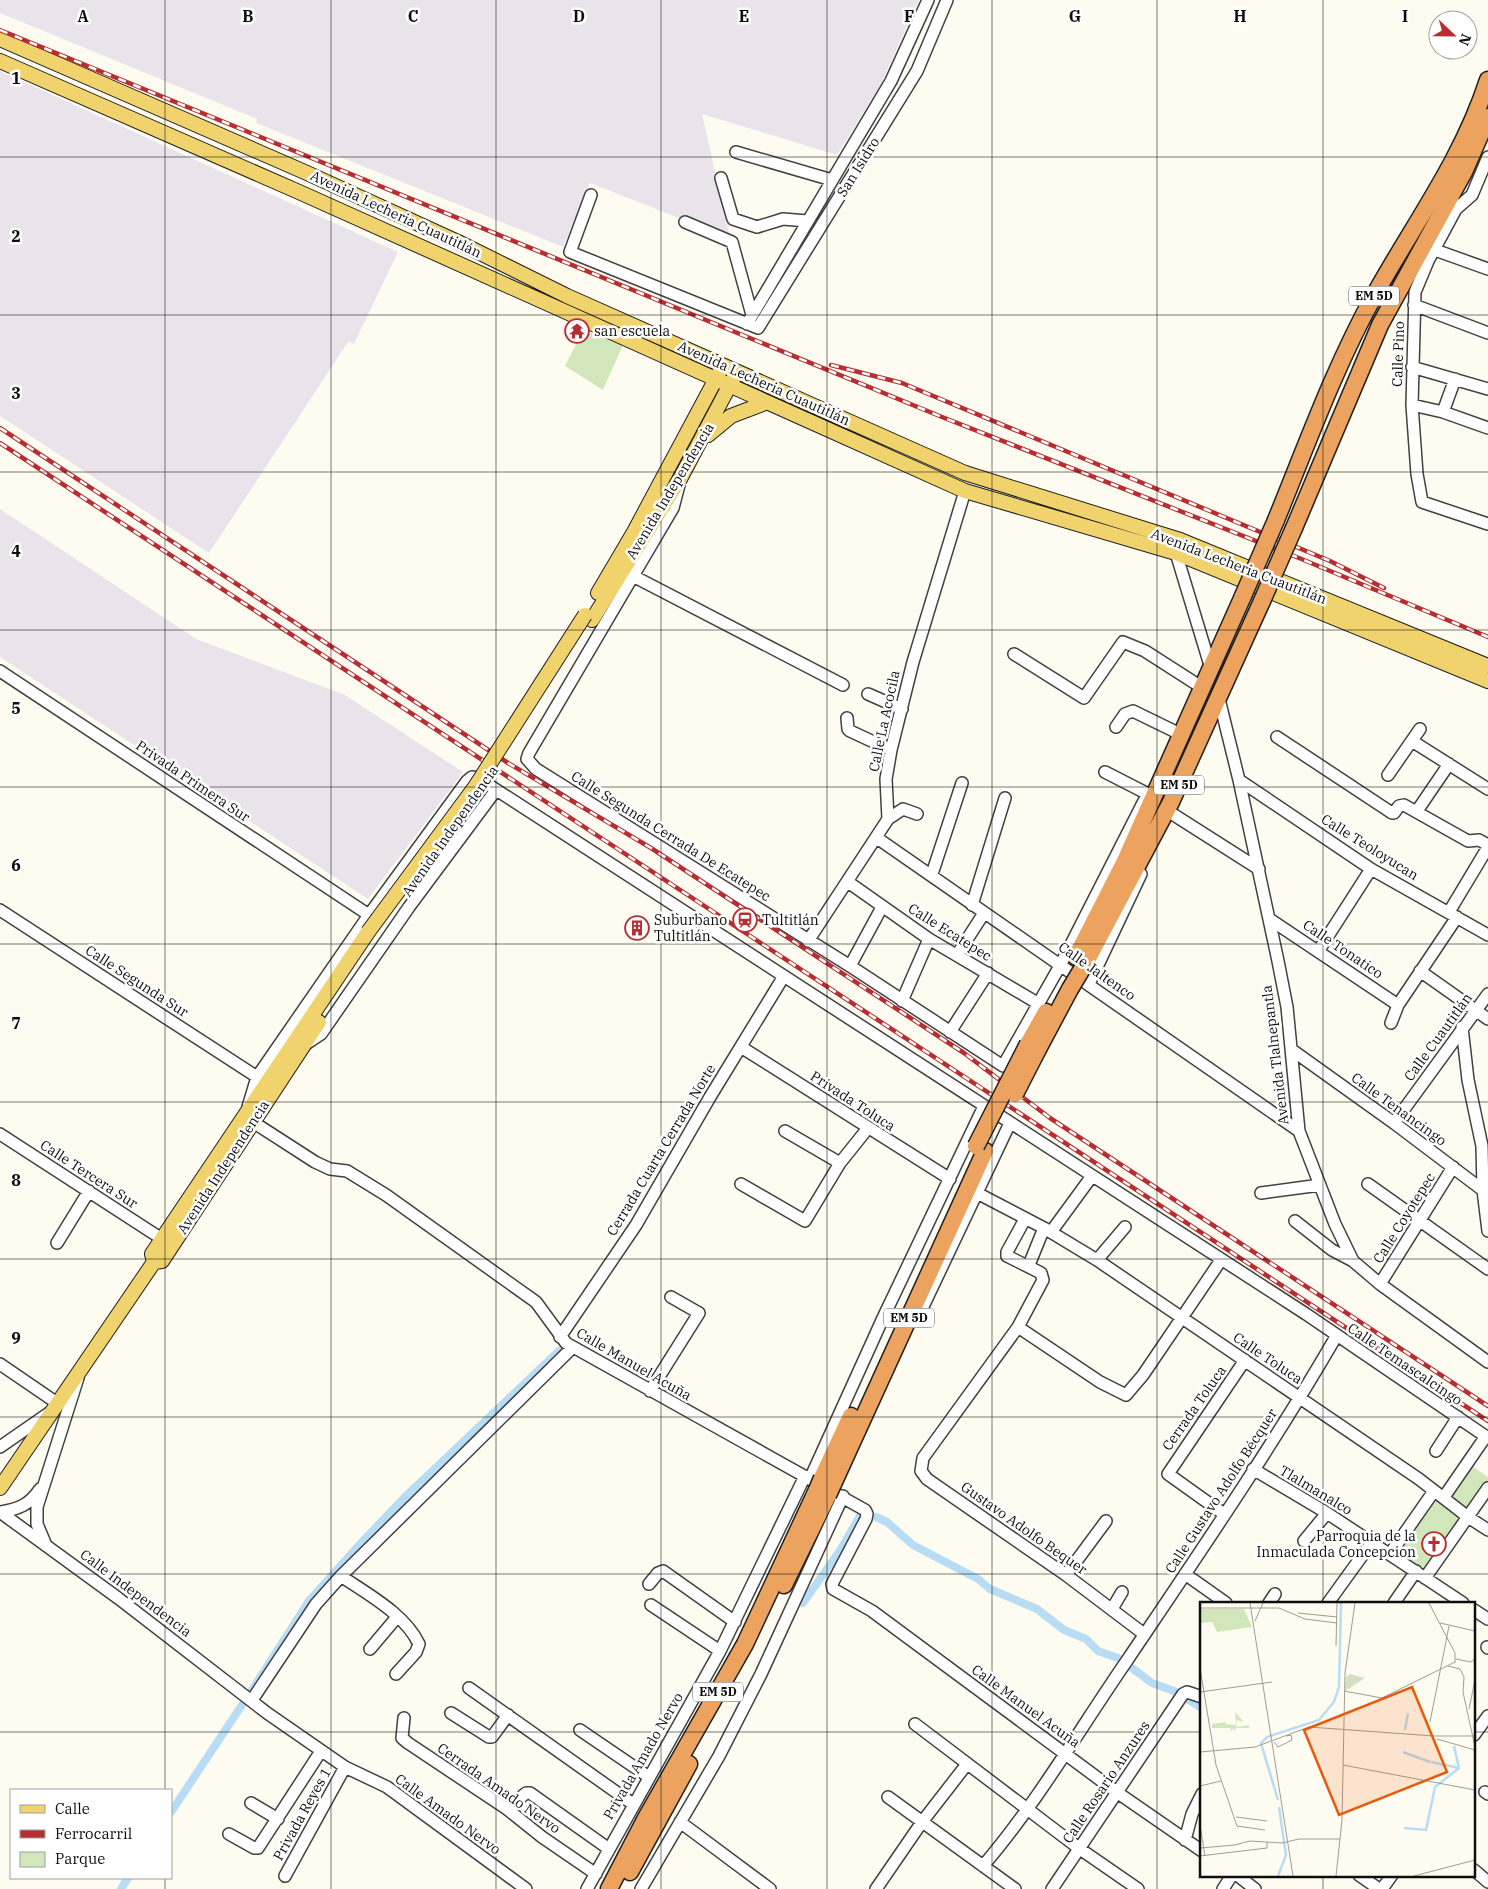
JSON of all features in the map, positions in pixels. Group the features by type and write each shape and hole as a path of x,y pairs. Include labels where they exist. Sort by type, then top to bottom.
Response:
{"highway":[{"name":"EM 5D","path":"621,1889 746,1661 824,1486 980,1149 1066,987 1073,963 1124,863 1276,520 1341,362 1363,316 1451,169 1488,80"},
{"name":"EM 5D","path":"1073,963 1171,802 1294,528 1380,325 1464,172 1488,117"},
{"name":"EM 5D","path":"609,1889 651,1809 745,1644 824,1486"}],"main road":[{"name":"Avenida Lecheria Cuautitlán","path":"0,39 307,173 458,242 567,296 965,473 1178,546 1488,666"},
{"name":"Avenida Lecheria Cuautitlán","path":"0,61 299,192 715,381 965,491 1178,546 1488,681"},
{"path":"715,381 723,365"},
{"path":"730,387 737,371"},
{"name":"Avenida Independencia","path":"589,617 715,381"},
{"name":"Avenida Independencia","path":"0,1488 154,1262 162,1261 250,1118 372,934 589,617 680,479 730,387"},
{"path":"702,440 731,416 765,403"},
{"name":"Avenida Independencia","path":"154,1262 152,1254 302,1046 372,934"}],"street":[{"name":"San Isidro","path":"752,322 807,222 891,81 928,0"},
{"name":"San Isidro","path":"752,322 917,71 947,0"},
{"path":"736,152 832,180"},
{"name":"Calle Pino","path":"1488,157 1472,195 1456,209 1436,250 1428,260 1415,292 1412,367 1412,405 1417,474 1422,502 1488,524"},
{"path":"721,178 733,219 757,227 783,219 807,222"},
{"path":"590,195 570,252 752,322"},
{"path":"685,222 732,242 752,322"},
{"path":"1436,250 1488,269"},
{"path":"1414,305 1488,333"},
{"path":"1412,367 1488,389"},
{"path":"1443,412 1455,379"},
{"path":"1412,405 1443,412 1488,428"},
{"path":"680,479 673,508 633,576 843,686"},
{"name":"Calle La Acocila","path":"888,819 886,779 891,750 913,662 965,491"},
{"path":"1038,1004 1073,963 1148,794 1178,733 1208,661 1178,546"},
{"name":"Calle Segunda Cerrada De Ecatepec","path":"633,576 527,759 536,769 850,966 1003,1066 1038,1004"},
{"path":"1014,654 1084,698 1123,642 1145,651 1198,685"},
{"name":"Privada Primera Sur","path":"0,671 369,916"},
{"path":"868,694 902,709"},
{"name":"Avenida Tlalnepantla","path":"1171,814 1221,707 1259,869 1287,1007 1299,1131 1335,1224 1352,1261 1380,1284 1488,1362"},
{"path":"1116,728 1124,714 1133,712 1178,733"},
{"path":"847,718 850,731 891,750"},
{"path":"1388,775 1420,729"},
{"path":"1276,737 1392,813 1396,812 1401,805 1417,811 1468,841 1479,840 1488,846 1453,915 1398,1005 1391,1023"},
{"path":"1412,741 1488,789"},
{"path":"1417,811 1449,764"},
{"path":"1105,772 1148,794"},
{"name":"Calle Temascalcingo","path":"250,1118 257,1077 369,916 467,781 472,777 478,778 1306,1314 1487,1437"},
{"name":"Calle Teoloyucan","path":"1239,780 1372,868 1488,935"},
{"path":"932,874 962,783"},
{"path":"302,1046 321,1034 409,907 496,790"},
{"path":"972,904 1005,798"},
{"path":"808,941 888,819 903,808 917,814"},
{"path":"1088,984 1171,814 1259,869"},
{"name":"Calle Jaltenco","path":"877,838 932,874 984,913 1073,963 1088,984 1299,1131"},
{"path":"1319,950 1372,868"},
{"name":"Calle Ecatepec","path":"848,882 882,908 930,939 1038,1004"},
{"path":"850,966 882,908"},
{"name":"Calle Segunda Sur","path":"0,910 257,1077"},
{"path":"957,955 984,913"},
{"name":"Calle Tonatico","path":"1270,920 1319,950 1398,1005"},
{"path":"902,1001 930,939"},
{"path":"1420,971 1488,1018"},
{"path":"950,1032 988,973"},
{"name":"Cerrada Cuarta Cerrada Norte","path":"560,1337 636,1224 784,976"},
{"name":"Calle Cuautitlán","path":"1394,1123 1462,1027 1488,994"},
{"path":"1462,1027 1468,1080 1482,1146 1488,1231"},
{"name":"Privada Toluca","path":"741,1047 950,1179"},
{"name":"Calle Tenancingo","path":"1292,1050 1394,1123 1485,1192"},
{"path":"641,1889 719,1756 761,1674 883,1318 984,1106"},
{"name":"Calle Manuel Acuña","path":"250,1118 315,1162 330,1169 347,1171 386,1195 536,1302 560,1337 574,1348 650,1392 824,1486 867,1514 831,1588 872,1611 1118,1793 1200,1851"},
{"path":"824,1486 977,1193 1010,1123"},
{"path":"740,1184 805,1221 840,1163 868,1128"},
{"path":"785,1131 840,1163"},
{"name":"Calle Tercera Sur","path":"0,1134 162,1239"},
{"name":"Calle Coyotepec","path":"1380,1284 1452,1167"},
{"path":"1029,1265 1047,1230 1092,1176"},
{"path":"1368,1184 1488,1269"},
{"path":"1262,1192 1320,1185"},
{"path":"57,1243 89,1191"},
{"path":"977,1193 1025,1219 1006,1256 1029,1265 1041,1273 1043,1280 1018,1326 1100,1382 1126,1395 1183,1318 1221,1260"},
{"name":"Calle Toluca","path":"1025,1219 1097,1260 1301,1398 1488,1530"},
{"path":"1295,1221 1332,1250 1352,1261"},
{"path":"1097,1260 1125,1227"},
{"path":"650,1392 699,1313 671,1297"},
{"name":"Gustavo Adolfo Bequer","path":"1018,1326 923,1458 921,1471 927,1479 1066,1575 1144,1634"},
{"name":"Calle Gustavo Adolfo Bécquer","path":"983,1866 1026,1809 1185,1574 1301,1398 1337,1336"},
{"path":"252,1700 316,1604 341,1576 574,1348"},
{"name":"Cerrada Toluca","path":"1224,1514 1168,1474 1245,1360"},
{"path":"0,1364 55,1407 0,1447"},
{"path":"45,1543 36,1516 42,1485 81,1368"},
{"path":"1436,1451 1458,1417"},
{"path":"1390,1554 1487,1437"},
{"name":"Tlalmanalco","path":"1253,1469 1327,1513 1461,1602"},
{"path":"0,1512 21,1508 35,1496 42,1485"},
{"name":"Privada Amado Nervo","path":"587,1889 735,1622 824,1486"},
{"path":"1395,1602 1468,1517 1488,1488"},
{"name":"Calle Independencia","path":"0,1512 45,1543 252,1700"},
{"path":"1304,1541 1327,1513"},
{"path":"1066,1575 1106,1520"},
{"path":"1329,1602 1372,1542"},
{"path":"649,1584 660,1571 663,1571 735,1622"},
{"path":"1185,1574 1225,1602"},
{"path":"341,1576 397,1617 416,1636 419,1644 416,1652 396,1674"},
{"path":"1112,1609 1122,1592"},
{"path":"651,1605 720,1651"},
{"path":"1476,1611 1488,1619"},
{"path":"370,1649 397,1617"},
{"path":"469,1688 633,1804"},
{"name":"Calle Rosario Anzures","path":"1052,1889 1185,1692 1200,1696"},
{"name":"Calle Amado Nervo","path":"252,1700 345,1767 387,1788 526,1889"},
{"path":"451,1713 489,1737 492,1737 508,1715"},
{"path":"1476,1732 1488,1716"},
{"name":"Cerrada Amado Nervo","path":"404,1718 402,1738 507,1809 542,1837 596,1874"},
{"path":"915,1724 1080,1849 1138,1889"},
{"path":"580,1730 649,1777"},
{"path":"229,1834 254,1848 258,1848 320,1750"},
{"path":"876,1889 922,1822 967,1764"},
{"name":"Privada Reyes 1","path":"286,1876 345,1767"},
{"path":"507,1809 526,1793 530,1793 609,1849"},
{"path":"888,1797 1015,1889"},
{"path":"1185,1840 1192,1814 1200,1798"},
{"path":"251,1803 278,1819"},
{"path":"680,1822 758,1886 770,1889"},
{"path":"1476,1872 1488,1881 1482,1889"},
{"path":"1223,1889 1231,1876"},
{"path":"1237,1876 1255,1889"},
{"path":"1362,1876 1381,1889 1391,1876"}],"shaded area":[{"path":"0,0 919,0 880,86 837,155 702,114 730,238 590,183 563,247 256,123 257,119 0,13"},
{"path":"0,71 398,252 354,344 348,342 209,553 0,416"},
{"path":"0,509 196,639 345,695 463,772 368,899 0,657"}],"green space":[{"path":"583,330 623,345 603,390 565,366"},
{"path":"1469,1464 1488,1477 1488,1486 1471,1510 1453,1499 1451,1491"},
{"path":"1436,1492 1465,1518 1426,1576 1392,1551"}],"waterway":[{"path":"252,1690 309,1601 362,1542 404,1498 559,1351"},
{"path":"803,1603 841,1549 861,1514"},
{"path":"876,1517 887,1522 913,1545 978,1579 990,1589 1037,1609 1064,1630 1086,1639 1098,1651 1118,1658"},
{"path":"1128,1665 1152,1683 1174,1691 1200,1707"},
{"path":"172,1810 242,1705"},
{"path":"121,1889 127,1879"}],"railway":[{"path":"0,30 942,417 1299,558 1488,637"},
{"path":"831,365 902,383 1330,561 1384,588"},
{"path":"0,428 508,763 651,848 964,1053 1050,1118 1488,1406"},
{"path":"0,443 1488,1421"}],"place":[{"name":"san escuela","path":"577,331"},
{"name":"Tultitlán","path":"745,920"},
{"name":"Suburbano Tultitlán","path":"637,928"},
{"name":"Parroquia de la Inmaculada Concepcion","path":"1434,1544"}]}
